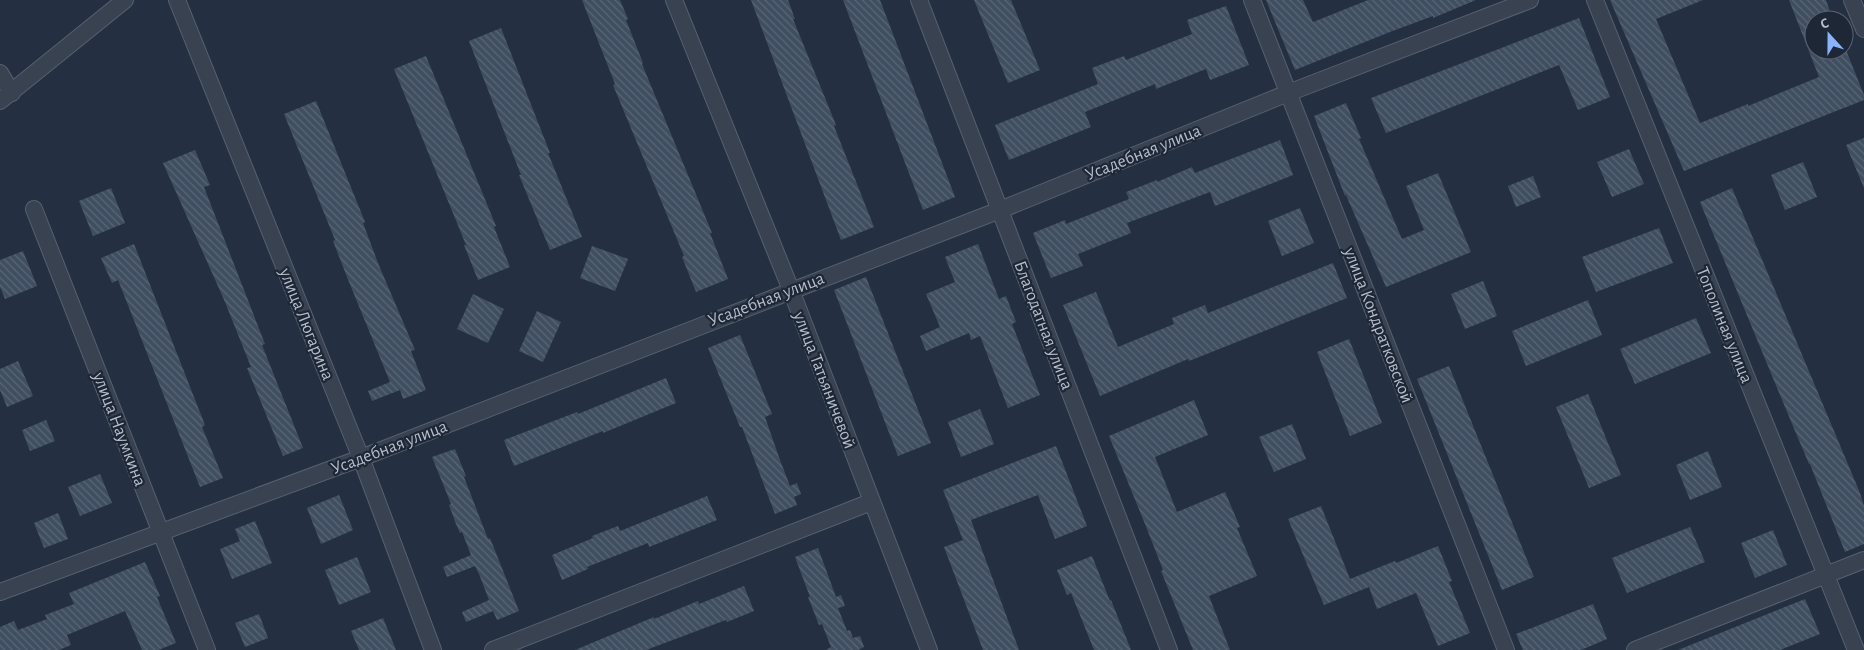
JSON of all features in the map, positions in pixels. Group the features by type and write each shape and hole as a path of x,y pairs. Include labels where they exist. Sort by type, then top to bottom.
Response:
{"street":[{"path":"0,73 6,97 124,0"},
{"name":"улица Люгарина","path":"176,0 361,458 433,650"},
{"name":"улица Татьяничевой","path":"674,0 791,290 929,650"},
{"name":"Благодатная улица","path":"919,0 1169,650"},
{"name":"улица Кондратковской","path":"1252,0 1506,650"},
{"name":"Усадебная улица","path":"0,592 361,458 1000,210 1288,93 1530,0"},
{"name":"Тополиная улица","path":"1595,0 1856,650"},
{"path":"1852,0 1864,29"},
{"name":"улица Наумкина","path":"34,209 207,650"},
{"path":"493,650 872,502"},
{"path":"1635,650 1864,560"}],"building":[{"path":"582,0 620,0 642,64 712,233 710,233 728,279 696,292 682,257 684,256 613,85 615,84"},
{"path":"751,0 788,0 795,19 793,19 836,125 834,126 874,227 841,240"},
{"path":"843,0 880,0 955,197 923,210"},
{"path":"974,0 1011,0 1040,70 1008,83"},
{"path":"1266,0 1303,0 1313,22 1368,0 1476,0 1295,70"},
{"path":"1610,0 1703,0 1656,19 1700,123 1819,77 1812,60 1850,60 1864,95 1864,100 1684,171"},
{"path":"1789,0 1826,0 1830,10 1804,10 1804,38"},
{"path":"1226,6 1249,65 1210,80 1206,69 1156,89 1155,84 1085,112 1091,127 1009,160 995,125 1098,84 1092,68 1124,56 1126,60 1192,34 1187,20"},
{"path":"1579,18 1610,97 1578,110 1559,65 1386,133 1371,98"},
{"path":"501,28 582,237 550,250 519,175 521,175 469,41"},
{"path":"426,56 496,226 494,227 510,267 478,280 464,245 466,245 394,69"},
{"path":"316,101 365,222 363,223 378,263 415,350 411,351 426,390 403,399 400,390 372,401 368,391 390,382 284,114"},
{"path":"1346,103 1361,138 1359,139 1402,239 1424,230 1406,186 1438,173 1471,252 1386,287 1345,196 1314,116"},
{"path":"1864,138 1864,188 1846,145"},
{"path":"1280,140 1293,175 1215,206 1210,192 1127,223 1131,233 1078,254 1083,266 1051,278 1033,233 1065,220 1066,224 1129,199 1126,192 1157,180 1157,182 1192,167 1195,173"},
{"path":"1629,149 1644,184 1612,197 1597,162"},
{"path":"195,150 210,185 204,187 265,344 262,345 303,448 283,456 247,368 251,367 225,302 163,163"},
{"path":"1803,162 1817,197 1785,210 1771,175"},
{"path":"1533,176 1541,197 1516,207 1508,186"},
{"path":"111,188 125,223 93,236 79,201"},
{"path":"1732,188 1860,493 1864,506 1864,544 1845,552 1700,202"},
{"path":"1300,208 1314,243 1282,256 1268,221"},
{"path":"1659,228 1673,263 1596,292 1582,257"},
{"path":"134,244 205,425 202,427 223,478 200,487 118,280 112,283 101,258"},
{"path":"978,244 999,299 1006,296 1016,322 1012,324 1040,395 1008,408 980,336 971,340 969,333 926,351 920,336 940,327 926,294 955,282 945,257"},
{"path":"592,246 628,259 615,291 580,278"},
{"path":"23,251 37,286 5,299 0,287 0,260"},
{"path":"1333,263 1347,298 1189,361 1188,359 1100,396 1063,305 1096,292 1118,347 1174,324 1172,318 1205,305 1208,313"},
{"path":"866,277 931,443 898,456 834,290"},
{"path":"1483,281 1497,316 1465,329 1451,294"},
{"path":"473,294 504,309 488,343 457,329"},
{"path":"1588,300 1602,335 1526,366 1512,331"},
{"path":"537,311 561,322 543,362 519,351"},
{"path":"1696,318 1711,353 1635,384 1620,349"},
{"path":"740,335 772,414 765,417 780,460 790,486 797,483 801,494 794,497 797,505 775,514 742,427 740,427 708,348"},
{"path":"1349,339 1382,423 1350,436 1317,352"},
{"path":"18,361 33,396 7,407 0,390 0,369"},
{"path":"1449,366 1534,577 1502,590 1417,379"},
{"path":"666,378 676,403 603,433 603,431 514,466 504,440 577,412 578,414"},
{"path":"1588,394 1621,475 1589,488 1556,407"},
{"path":"1194,400 1208,435 1155,457 1177,512 1225,492 1240,527 1237,528 1257,576 1209,596 1230,650 1193,650 1109,436"},
{"path":"980,409 994,444 961,457 948,422"},
{"path":"46,420 55,441 30,451 22,430"},
{"path":"1292,424 1306,459 1274,472 1259,437"},
{"path":"1056,446 1087,526 1055,539 1038,495 971,520 1019,650 983,650 944,547 963,540 943,490"},
{"path":"455,449 488,539 490,538 519,611 497,620 493,611 466,622 462,612 489,600 479,574 475,566 447,577 443,567 471,555 462,532 460,533 456,524 449,505 451,504 432,457"},
{"path":"1708,451 1722,487 1690,500 1676,465"},
{"path":"100,474 112,503 80,516 68,487"},
{"path":"339,495 353,530 321,544 307,508"},
{"path":"707,496 717,520 649,547 648,543 587,567 588,569 562,580 552,555 618,526 620,531"},
{"path":"1321,506 1350,579 1438,546 1452,581 1449,582 1470,633 1438,646 1416,593 1377,609 1369,587 1324,605 1288,519"},
{"path":"58,513 68,539 44,548 34,523"},
{"path":"255,521 272,563 232,579 220,549 240,541 235,529"},
{"path":"1690,527 1705,562 1627,593 1612,558"},
{"path":"1773,530 1787,565 1755,578 1741,543"},
{"path":"818,548 836,597 841,595 845,606 838,608 847,631 850,630 853,638 860,636 864,647 858,650 826,650 831,647 822,624 819,625 795,557"},
{"path":"1092,556 1131,650 1094,650 1071,593 1067,595 1057,570"},
{"path":"357,557 371,592 339,605 325,570"},
{"path":"145,562 160,596 157,597 176,643 158,650 142,650 125,611 67,635 71,645 59,650 0,650 0,627 14,621 18,630 47,619 45,615 74,604 69,593"},
{"path":"744,586 754,611 727,622 726,620 646,650 575,650 654,617 654,619 698,601 699,604"},
{"path":"1805,599 1820,634 1780,650 1678,650"},
{"path":"1593,604 1607,639 1581,650 1523,650 1516,634"},
{"path":"259,614 268,638 245,647 235,623"},
{"path":"383,618 396,650 359,650 351,631"}]}
